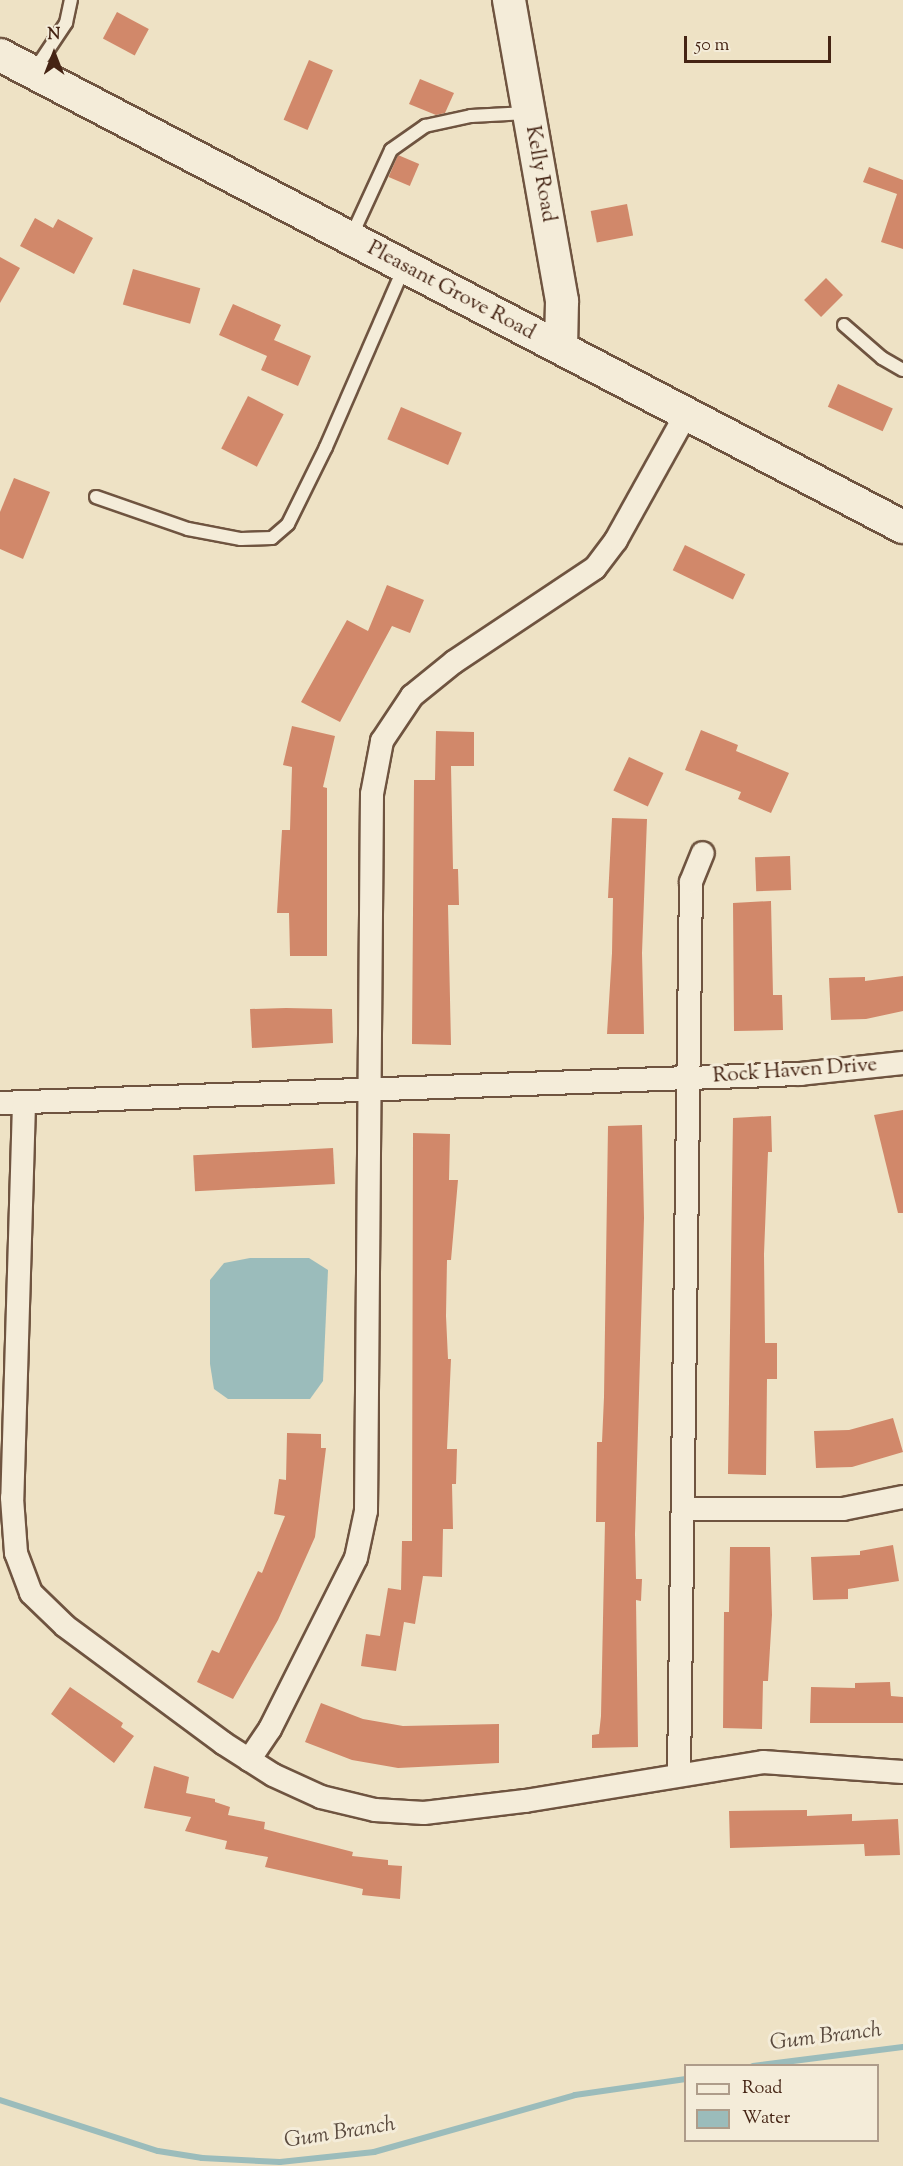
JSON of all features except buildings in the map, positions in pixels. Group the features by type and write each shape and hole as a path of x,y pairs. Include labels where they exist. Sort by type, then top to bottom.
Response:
{"street":[{"name":"Kelly Road","path":"509,0 562,301 561,348"},
{"name":"Pleasant Grove Road","path":"0,55 903,527"},
{"path":"249,1760 270,1729 356,1558 366,1511 372,794 382,741 412,696 454,662 595,568 616,540 686,414"},
{"path":"679,1774 691,882 703,853"},
{"name":"Rock Haven Drive","path":"0,1103 24,1104 800,1074 903,1063"},
{"path":"24,1104 7,1444 16,1553 31,1593 65,1626 249,1760 321,1797 375,1810 424,1813 525,1801 763,1762 903,1772"},
{"path":"683,1509 843,1509 903,1497"}],"lane":[{"path":"33,72 66,23 71,0"},
{"path":"350,238 392,150 425,126 471,116 529,113"},
{"path":"96,497 188,529 241,539 272,537 288,524 326,447 405,267"},
{"path":"844,325 882,358 903,369"}],"water":[{"path":"250,1258 309,1258 328,1270 323,1381 310,1399 228,1399 214,1389 210,1364 210,1280 224,1263"}],"waterway":[{"name":"Gum Branch","path":"769,2064 903,2047"},
{"name":"Gum Branch","path":"0,2100 158,2151 202,2158 280,2162 374,2152 575,2095 684,2079"}]}
